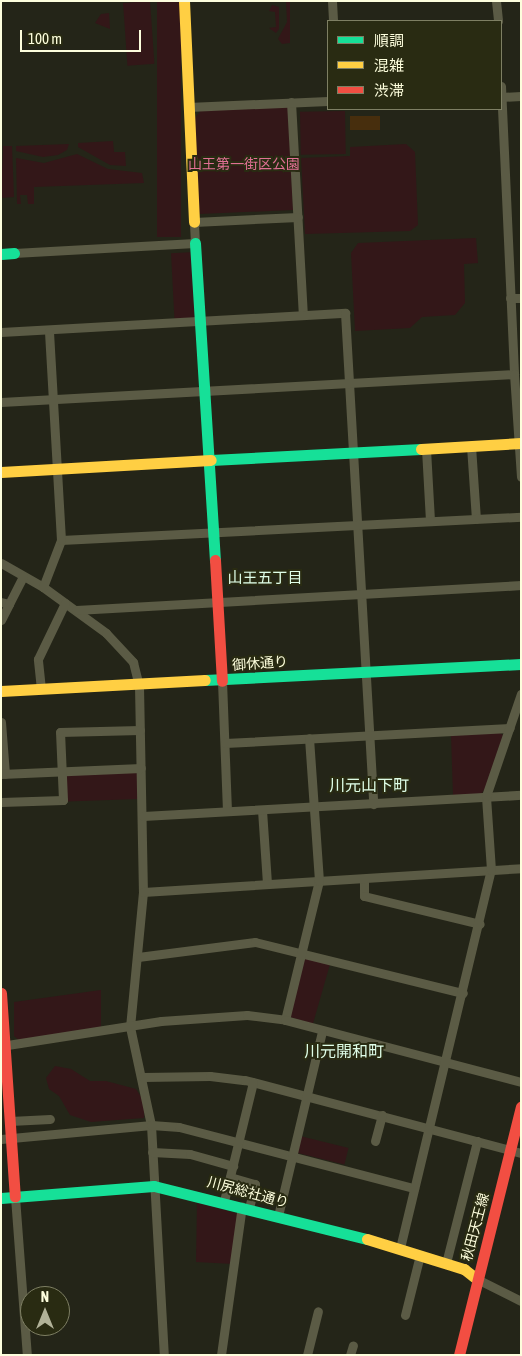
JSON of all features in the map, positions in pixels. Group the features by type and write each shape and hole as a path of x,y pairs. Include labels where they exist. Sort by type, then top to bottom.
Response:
{"street":[{"path":"184,1 195,243 222,681 227,811"},
{"path":"332,1 333,20"},
{"path":"496,1 498,20"},
{"path":"502,97 521,96"},
{"path":"188,107 327,101"},
{"path":"291,102 303,316"},
{"path":"502,110 514,374 521,478"},
{"path":"194,222 298,217"},
{"path":"1,254 195,243"},
{"path":"510,298 521,298"},
{"path":"1,332 48,331 345,313 373,804"},
{"path":"43,587 61,540 48,331"},
{"path":"1,402 514,374"},
{"path":"1,472 520,444"},
{"path":"471,446 476,519"},
{"path":"426,449 430,521"},
{"path":"61,540 212,534 521,517"},
{"path":"1,563 43,587 106,633 133,662 139,686 143,892 130,1027 143,1077 151,1125 164,1355"},
{"path":"1,620 5,603 23,576"},
{"path":"76,610 216,604 521,585"},
{"path":"40,689 38,659 65,602"},
{"name":"御休通り","path":"1,691 139,686 521,664"},
{"path":"400,1248 480,924 491,870 486,796 521,694"},
{"path":"1,722 3,774 141,768"},
{"path":"225,743 510,728"},
{"path":"1,802 63,800 60,732 140,730"},
{"path":"285,1020 319,881 312,807 309,738"},
{"path":"143,816 521,795"},
{"path":"262,810 267,884"},
{"path":"143,892 521,868"},
{"path":"364,879 364,896 480,924"},
{"path":"138,957 255,942 463,993"},
{"path":"1,993 3,1046 10,1121 6,1138 15,1197 27,1355"},
{"path":"3,1046 215,1016 247,1015 285,1020 445,1064 521,1082"},
{"path":"278,1216 322,1031"},
{"path":"143,1077 210,1076 253,1082 429,1127 516,1152"},
{"path":"224,1201 253,1082"},
{"name":"秋田天王線","path":"459,1355 478,1279 516,1152 521,1107"},
{"path":"375,1142 382,1115"},
{"path":"10,1121 50,1119"},
{"path":"6,1138 151,1125 179,1127 414,1188"},
{"path":"446,1263 477,1141"},
{"path":"152,1152 190,1154 233,1166"},
{"path":"221,1355 246,1207 255,1184 230,1178"},
{"name":"川尻総社通り","path":"1,1198 154,1186 224,1201 400,1248 464,1269 478,1279"},
{"path":"405,1315 420,1255"},
{"path":"478,1279 521,1301"},
{"path":"307,1355 318,1311"},
{"path":"350,1355 352,1345"}],"green space":[{"path":"150,1 154,64 127,66 123,3"},
{"path":"157,1 181,1 181,237 157,237"},
{"path":"286,1 290,1 290,43 282,44 278,39 287,22"},
{"path":"272,5 279,7 279,29 276,33 269,28 276,27 275,12 269,11"},
{"path":"109,13 110,29 95,23 101,14"},
{"name":"山王第一街区公園","path":"288,105 293,210 199,214 194,119 202,109"},
{"path":"345,111 346,154 301,155 300,112"},
{"path":"113,141 114,152 125,152 126,166 110,165 78,147 78,143"},
{"path":"69,144 67,150 58,155 43,157 16,151 16,146"},
{"path":"406,144 415,152 418,225 410,231 305,234 301,158 350,156 350,147"},
{"path":"3,146 12,146 14,197 1,198"},
{"path":"77,154 108,169 142,173 144,183 34,187 34,204 28,204 27,195 20,195 21,204 17,204 16,158 44,163"},
{"path":"476,238 478,263 464,264 465,303 455,315 422,317 410,328 355,331 351,253 358,243"},
{"path":"194,252 198,319 175,320 171,253"},
{"path":"498,732 503,735 485,789 481,794 453,795 451,735"},
{"path":"137,771 138,799 67,801 66,773"},
{"path":"305,957 330,964 313,1024 288,1017"},
{"path":"101,990 101,1028 20,1041 14,1036 14,1002"},
{"path":"55,1066 71,1069 90,1081 106,1081 136,1089 145,1103 144,1118 91,1122 70,1115 59,1096 49,1089 46,1078"},
{"path":"300,1136 349,1148 344,1165 296,1152"},
{"path":"197,1202 238,1214 233,1264 196,1262"}],"shaded area":[{"path":"350,116 380,116 380,130 350,130"}],"traffic: fast":[{"path":"195,243 215,560"},
{"path":"1,254 14,253"},
{"path":"211,460 421,449"},
{"path":"205,680 521,664"},
{"path":"1,1198 154,1186 367,1239"}],"traffic: slow":[{"path":"184,1 194,222"},
{"path":"421,449 521,443"},
{"path":"1,472 211,460"},
{"path":"1,691 205,680"},
{"path":"367,1239 464,1269 477,1279"}],"traffic: jam":[{"path":"215,560 222,681"},
{"path":"1,993 15,1197"},
{"path":"459,1355 521,1107"}],"district":[{"name":"山王五丁目","path":"265,578"},
{"name":"川元山下町","path":"369,785"},
{"name":"川元開和町","path":"344,1051"}]}
